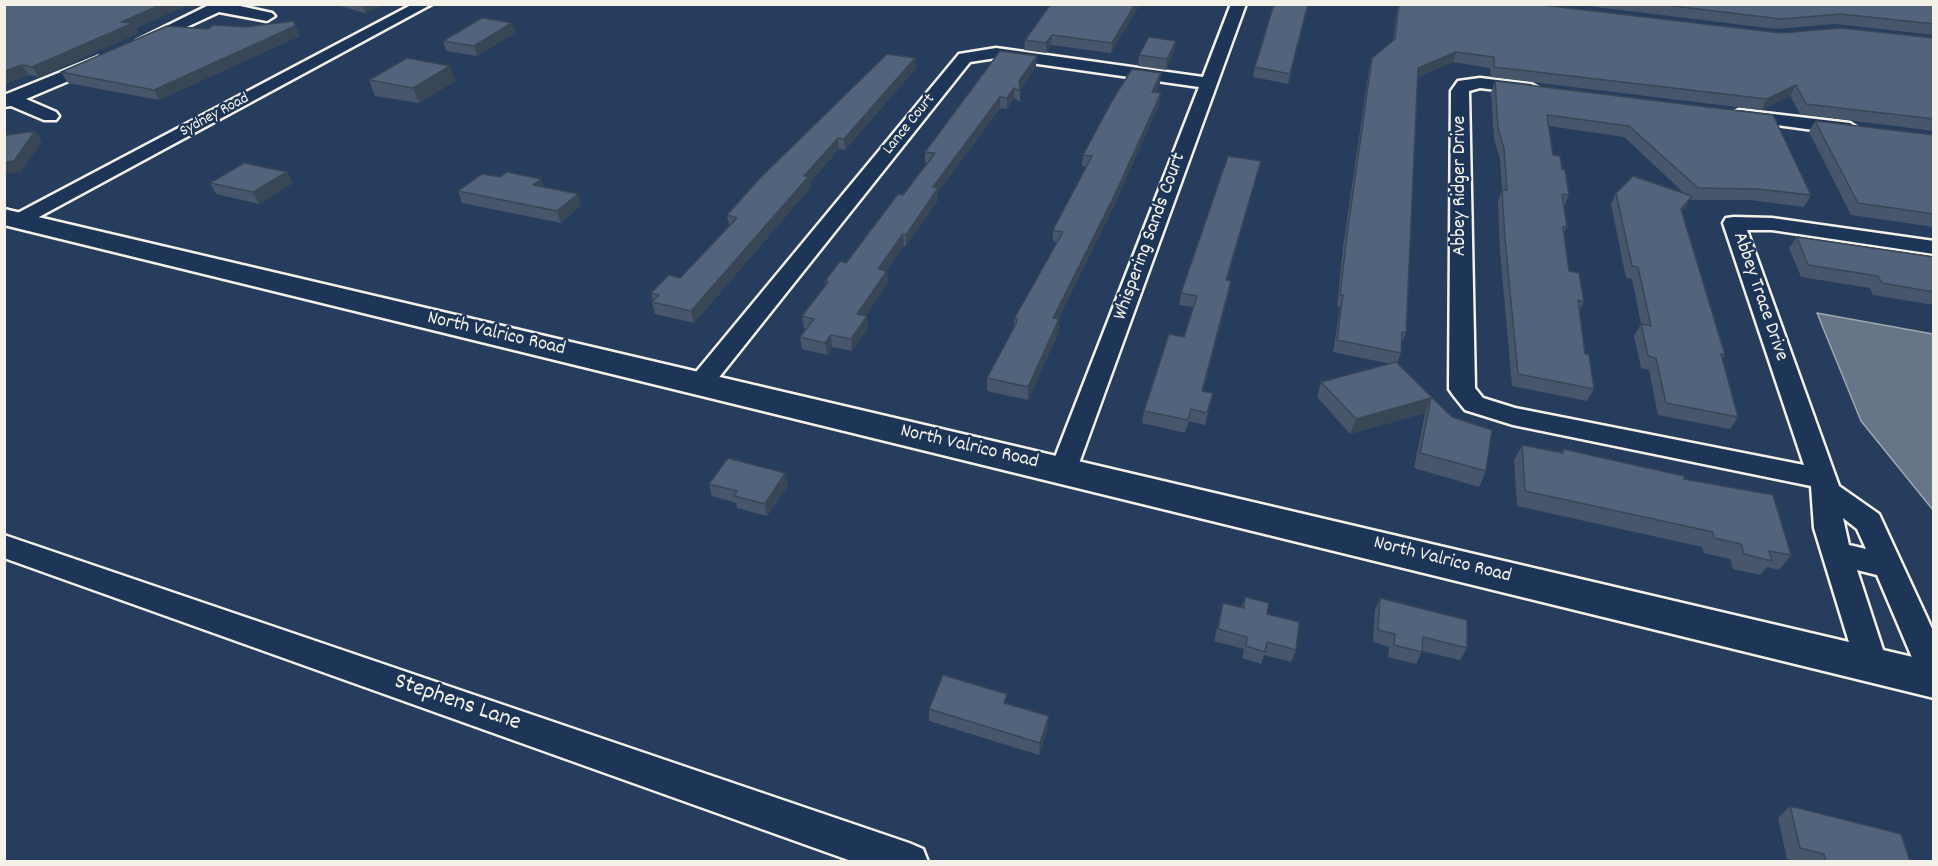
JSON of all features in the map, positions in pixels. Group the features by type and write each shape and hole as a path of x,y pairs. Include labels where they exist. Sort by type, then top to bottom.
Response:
{"street":[{"name":"Sydney Road","path":"9,222 425,4"},
{"name":"Whispering Sands Court","path":"1064,470 1239,4"},
{"path":"132,46 221,6 267,15"},
{"name":"Lance Court","path":"700,384 965,58 996,53 1209,83"},
{"path":"9,101 110,56"},
{"name":"Abbey Ridger Drive","path":"1550,92 1480,83 1464,85 1460,91 1462,389 1474,404 1513,416 1823,485"},
{"path":"9,101 50,116"},
{"path":"1713,112 1875,132"},
{"name":"North Valrico Road","path":"9,222 1064,470 1934,680"},
{"name":"Abbey Trace Drive","path":"1871,665 1828,528 1823,485 1734,223 1772,224 1934,248"},
{"path":"1823,485 1869,522 1934,671"},
{"name":"Stephens Lane","path":"4,546 909,861"},
{"path":"1837,554 1889,566"}],"water":[{"path":"1817,313 1933,334 1933,510 1861,421"}],"building":[{"path":"163,4 121,22 133,23 32,67 22,65 4,71 4,5"},
{"path":"1051,4 1135,4 1112,43 1052,35 1046,43 1025,40"},
{"path":"1274,4 1308,4 1290,74 1255,67"},
{"path":"1399,4 1533,4 1781,33 1841,28 1934,38 1934,119 1806,104 1796,85 1767,99 1494,67 1494,57 1456,52 1418,68 1406,333 1402,332 1401,353 1337,340 1347,235 1372,58 1395,39"},
{"path":"1657,4 1934,4 1934,24 1841,14 1781,19"},
{"path":"482,18 512,23 474,46 443,41"},
{"path":"294,21 295,26 154,90 61,72 167,26 208,29 214,25 246,27"},
{"path":"1149,37 1176,41 1167,59 1139,55"},
{"path":"1000,51 1037,56 1019,81 1020,91 1014,88 1007,98 1000,97 933,187 938,188 906,235 903,234 878,269 887,271 857,314 867,316 851,339 831,335 825,343 800,337 814,319 802,316 828,282 825,281 840,261 846,263 898,194 903,195 935,153 925,152"},
{"path":"887,54 915,58 844,139 838,138 804,176 809,176 691,311 652,302 659,295 651,293 669,275 680,278 737,218 727,215 761,177"},
{"path":"407,58 450,66 413,88 369,80"},
{"path":"1132,69 1161,73 1152,92 1161,93 1115,194 1053,318 1059,319 1028,387 987,378 1016,324 1017,319 1014,319 1063,232 1053,230 1092,156 1083,155"},
{"path":"1495,81 1773,115 1811,195 1757,189 1698,188 1629,126 1547,115 1553,155 1560,156 1562,169 1565,170 1569,195 1562,194 1567,227 1563,227 1569,271 1579,273 1584,302 1578,300 1585,354 1589,354 1594,389 1518,374 1505,239 1502,190 1507,190 1504,148 1498,128"},
{"path":"1815,121 1934,135 1934,214 1858,203"},
{"path":"35,131 14,161 4,162 4,138 7,135"},
{"path":"1228,156 1261,161 1226,280 1231,281 1202,391 1213,393 1207,413 1191,409 1188,420 1144,411 1169,334 1184,337 1197,296 1181,293"},
{"path":"244,163 287,172 253,192 210,183"},
{"path":"507,172 541,179 533,185 578,194 557,211 458,191 482,174 500,177"},
{"path":"1633,176 1692,196 1681,209 1725,355 1721,354 1738,417 1666,403 1656,358 1648,356 1641,324 1651,326 1638,267 1632,266 1616,193"},
{"path":"1797,237 1934,257 1934,292 1882,283 1878,276 1808,265"},
{"path":"1396,362 1452,417 1492,430 1486,471 1420,453 1431,398 1356,419 1321,382"},
{"path":"1522,445 1563,453 1563,449 1684,476 1684,479 1773,495 1791,555 1769,551 1772,561 1744,554 1741,544 1714,538 1713,532 1525,491"},
{"path":"728,458 785,473 765,504 734,496 737,491 709,484"},
{"path":"1245,597 1269,603 1267,614 1299,622 1296,650 1267,642 1265,652 1246,646 1247,637 1218,629 1223,603 1244,608"},
{"path":"1380,598 1467,620 1467,648 1423,637 1422,652 1394,645 1395,634 1378,630"},
{"path":"943,675 1007,694 1004,703 1049,716 1040,743 929,709"},
{"path":"1790,806 1901,834 1910,861 1826,861 1824,854 1800,848"}]}
